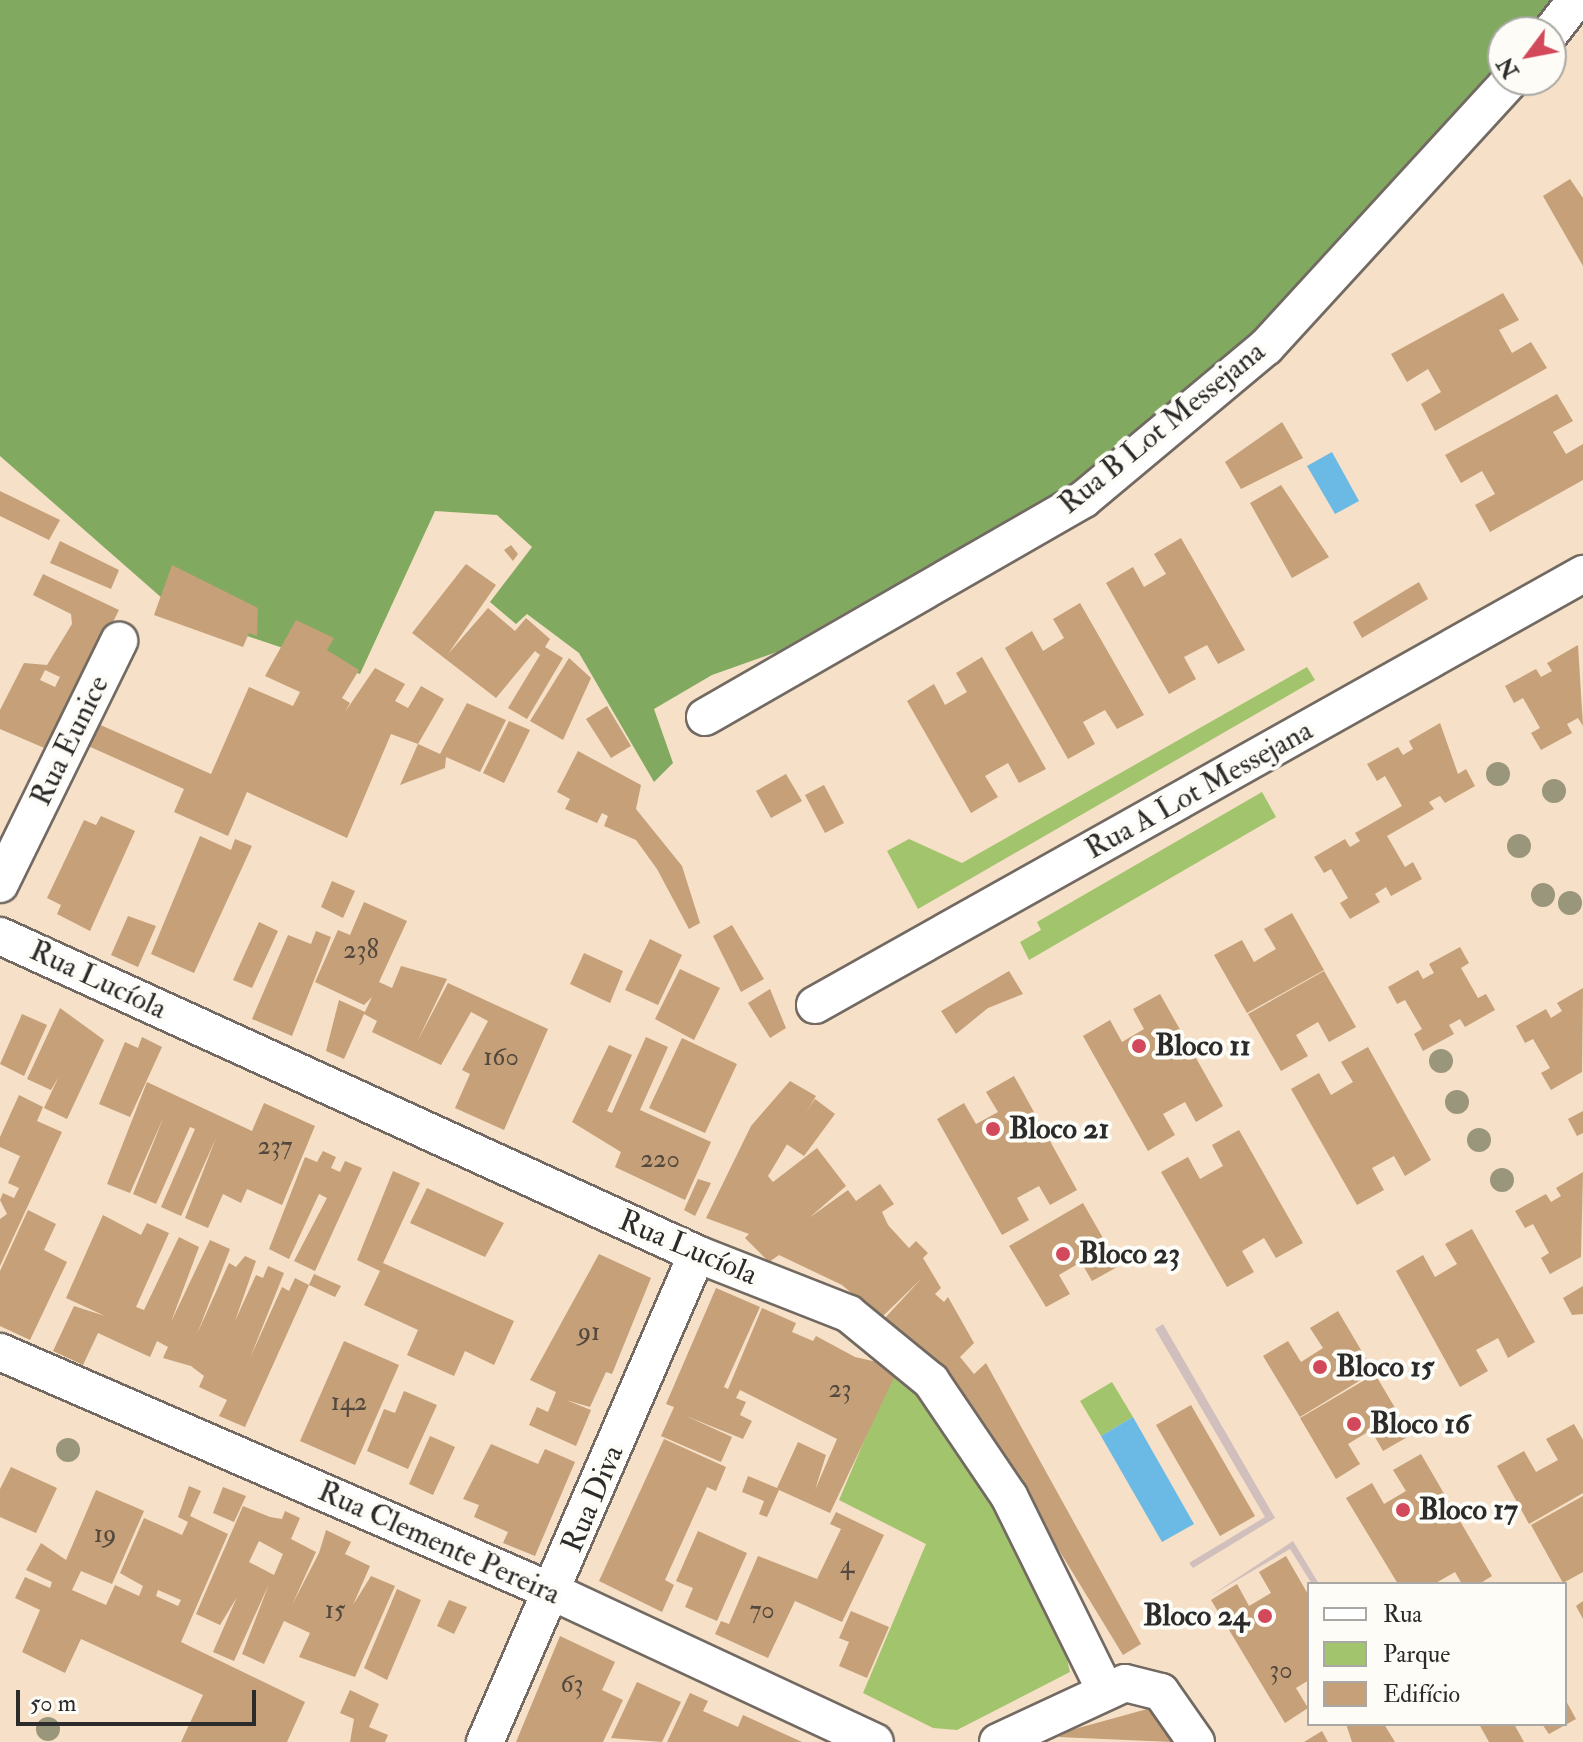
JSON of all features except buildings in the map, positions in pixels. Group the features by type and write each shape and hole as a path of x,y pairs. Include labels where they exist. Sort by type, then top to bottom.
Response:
{"street":[{"path":"1564,16 1576,0"},
{"name":"Rua B Lot Messejana","path":"705,717 1084,499 1266,347 1496,96"},
{"name":"Rua A Lot Messejana","path":"815,1005 1583,574"},
{"name":"Rua Eunice","path":"0,884 119,641"},
{"name":"Rua Lucíola","path":"0,936 697,1254 849,1314 931,1381 1009,1496 1105,1690"},
{"name":"Rua Diva","path":"485,1742 553,1592 697,1254"},
{"name":"Rua Clemente Pereira","path":"0,1352 553,1592 875,1742"},
{"path":"998,1742 1125,1683 1161,1692 1196,1742"}],"shaded area":[{"path":"1163,1324 1275,1518 1193,1568 1189,1563 1265,1517 1155,1329"},
{"path":"1293,1541 1318,1582 1311,1582 1290,1549 1210,1596"}],"green space":[{"path":"0,0 1552,0 1540,16 1487,16 1487,81 1379,215 1247,338 1074,482 777,652 712,675 654,709 673,763 654,782 579,653 527,614 516,624 490,602 532,547 497,515 435,511 360,674 179,613 0,456"},
{"path":"1307,667 1315,680 918,909 887,851 909,839 962,863"},
{"path":"1262,792 1276,817 1029,960 1020,942 1041,930 1037,922"},
{"path":"897,1363 1001,1519 1063,1642 1070,1672 957,1730 933,1728 863,1693 926,1544 839,1500"},
{"path":"1112,1382 1133,1417 1101,1436 1080,1401"}],"water":[{"path":"1332,452 1359,501 1335,514 1307,466"},
{"path":"1133,1417 1194,1524 1162,1542 1101,1436"}],"place":[{"name":"Bloco 11","path":"1139,1046"},
{"name":"Bloco 21","path":"993,1129"},
{"name":"Bloco 23","path":"1063,1254"},
{"name":"Bloco 15","path":"1320,1367"},
{"name":"Bloco 16","path":"1354,1424"},
{"name":"Bloco 17","path":"1403,1510"},
{"name":"Bloco 24","path":"1265,1616"}]}
